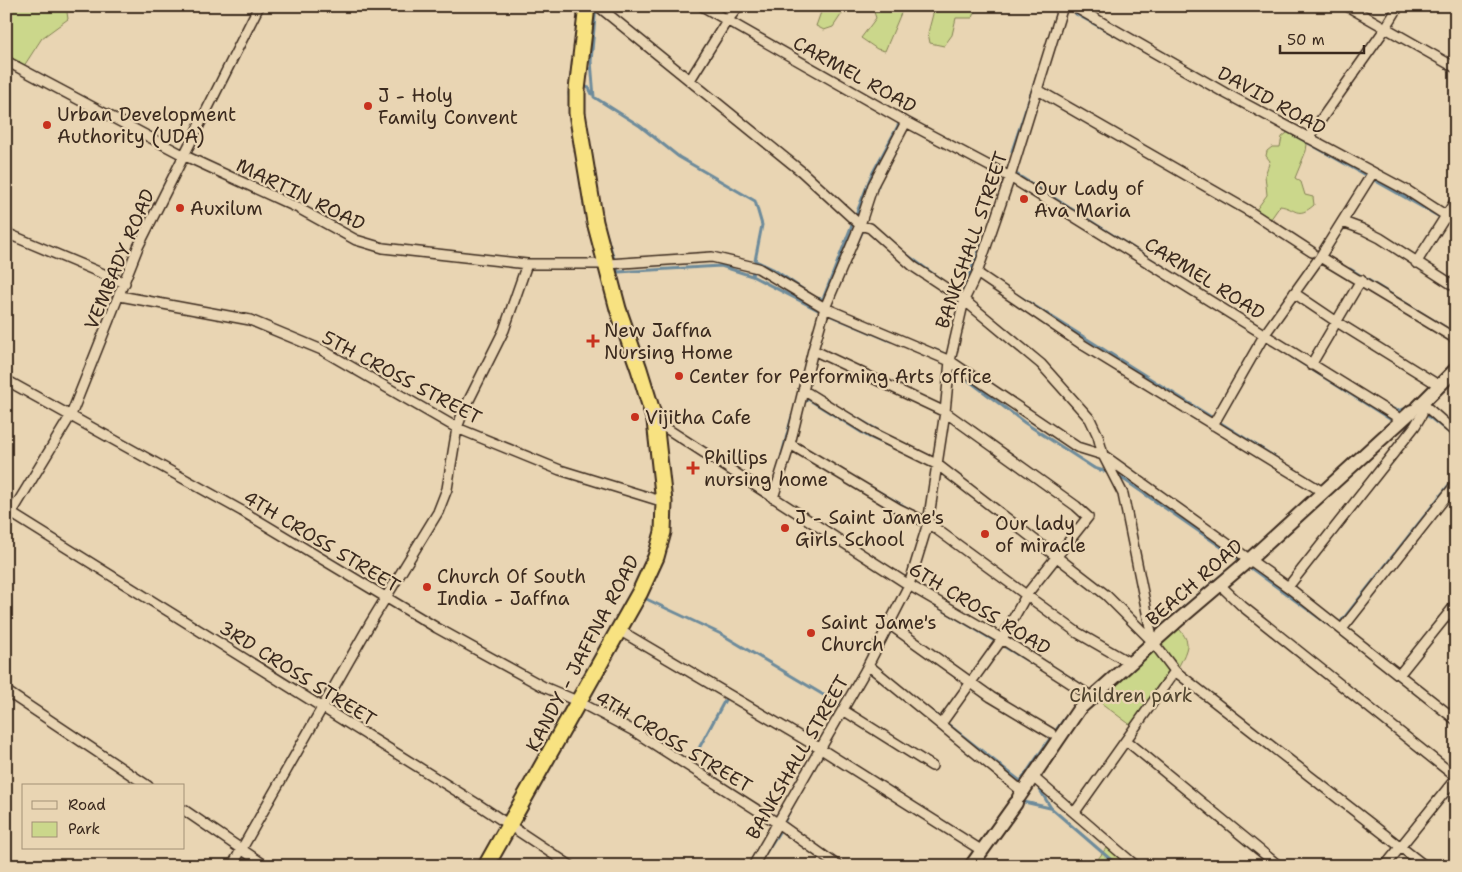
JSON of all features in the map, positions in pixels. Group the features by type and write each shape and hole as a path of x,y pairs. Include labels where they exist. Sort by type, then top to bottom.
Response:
{"highway":[{"name":"KANDY - JAFFNA ROAD","path":"486,866 577,701 640,592 656,557 663,532 664,502 655,421 618,309 608,264 595,222 577,113 576,90 587,8"}],"main road":[{"name":"BEACH ROAD","path":"971,866 1033,777 1055,736 1079,709 1248,560 1440,386 1456,369"}],"street":[{"name":"VEMBADY ROAD","path":"8,515 71,415 138,247 259,6"},
{"name":"CARMEL ROAD","path":"702,6 726,22 906,122 1010,176 1402,420"},
{"path":"690,80 726,22 739,6"},
{"name":"BANKSHALL STREET","path":"753,866 779,824 868,665 909,585 928,523 938,466 950,361 964,300 977,273 1010,176 1063,6"},
{"name":"DAVID ROAD","path":"1073,6 1372,174 1408,191 1456,222"},
{"path":"1346,6 1456,68"},
{"path":"1308,138 1385,29 1399,6"},
{"path":"587,8 690,80 801,171 860,225 870,228 914,267 964,300 1042,364 1090,419 1098,436 1103,455 1123,494 1153,642"},
{"name":"MARTIN ROAD","path":"6,61 183,155 298,208 365,243 383,248 527,264 608,264 712,257 758,268 825,308 950,361 1069,442 1103,455 1288,587 1456,720"},
{"path":"1038,90 1249,211 1456,339"},
{"path":"773,498 790,444 825,308 860,225 873,185 906,122"},
{"path":"1213,425 1265,334 1294,293 1316,254 1343,222 1372,174"},
{"path":"1416,263 1456,200"},
{"path":"1343,222 1380,238 1416,263 1456,287"},
{"path":"6,233 125,283"},
{"path":"232,866 322,707 438,512 446,489 457,428 471,393 504,330 527,264"},
{"path":"977,273 1083,345 1323,492"},
{"path":"1312,365 1362,280"},
{"path":"1294,293 1440,386"},
{"name":"5TH CROSS STREET","path":"120,296 250,320 322,350 457,428 560,470 664,502"},
{"path":"813,350 945,412 1076,506 1088,517 1026,594 1002,639 941,724"},
{"name":"4TH CROSS STREET","path":"6,380 242,511 386,598 544,687 577,701 632,730 779,824 838,866"},
{"path":"803,390 871,432 938,466 1106,595 1153,642 1175,671 1425,866"},
{"path":"1417,407 1456,433"},
{"path":"1288,587 1415,426 1422,414 1417,407"},
{"name":"6TH CROSS ROAD","path":"655,421 909,585 1002,639 1086,693"},
{"path":"790,444 899,509 928,523 1078,633 1130,663"},
{"path":"1342,629 1456,484"},
{"name":"3RD CROSS STREET","path":"8,515 322,707 509,824 571,866"},
{"path":"1220,585 1250,612 1456,777 1385,866"},
{"path":"1399,675 1456,604"},
{"path":"889,624 1015,713 1055,736"},
{"path":"618,630 821,749 981,850"},
{"path":"868,665 941,724 1020,797"},
{"path":"1075,812 1175,671"},
{"path":"6,692 145,784"},
{"path":"843,710 932,766"},
{"path":"1127,741 1279,866"},
{"path":"1033,777 1136,866"},
{"path":"185,811 266,866"}],"green space":[{"path":"6,6 66,6 68,19 42,38 22,69 6,61"},
{"path":"813,6 847,6 833,27 824,30 816,26 821,12"},
{"path":"872,6 904,6 885,51 877,49 861,38 876,18"},
{"path":"930,6 976,7 972,18 956,18 952,35 944,46 930,43 928,33 933,14"},
{"path":"1292,129 1308,138 1306,151 1295,178 1301,182 1305,195 1313,197 1314,205 1304,212 1297,212 1280,206 1268,223 1253,214 1267,195 1265,175 1270,161 1266,156 1267,151 1272,147 1280,147 1282,137"},
{"name":"Children park","path":"1175,623 1187,643 1184,655 1173,676 1136,729 1093,697"},
{"path":"1109,844 1136,866 1093,866"}],"waterway":[{"path":"596,6 591,61 594,97 640,126 679,157 755,201 762,225 752,276 820,311 891,341"},
{"path":"1076,14 1120,38"},
{"path":"1012,151 1039,70"},
{"path":"583,86 589,88 592,94"},
{"path":"570,102 569,93 571,89"},
{"path":"816,298 823,299 871,176 899,124"},
{"path":"1287,131 1438,216"},
{"path":"1016,174 1206,294"},
{"path":"874,194 878,186"},
{"path":"603,224 618,272 615,274"},
{"path":"856,245 864,228"},
{"path":"961,295 988,229"},
{"path":"903,252 940,279"},
{"path":"756,261 773,269 811,295"},
{"path":"618,272 721,266 752,276"},
{"path":"1350,269 1456,334"},
{"path":"1017,295 1278,459"},
{"path":"936,350 947,355"},
{"path":"1292,357 1393,421"},
{"path":"952,368 1025,423 1094,468 1110,473"},
{"path":"803,404 808,399 869,437 898,450"},
{"path":"1386,405 1397,411 1408,408"},
{"path":"1423,412 1456,438"},
{"path":"848,413 888,436"},
{"path":"781,458 792,416"},
{"path":"1407,429 1415,418"},
{"path":"1116,474 1243,562"},
{"path":"1340,623 1456,476"},
{"path":"869,486 909,509"},
{"path":"1248,566 1329,625"},
{"path":"1162,626 1229,569"},
{"path":"642,597 721,634 842,706 841,709"},
{"path":"933,604 1048,673"},
{"path":"883,645 892,628"},
{"path":"1022,647 1080,684"},
{"path":"691,763 726,698 728,699"},
{"path":"931,711 1024,784"},
{"path":"1054,733 1065,718"},
{"path":"1020,782 1051,737 1049,736"},
{"path":"1031,785 1037,785 1051,808 1118,866"},
{"path":"1020,801 1050,808"},
{"path":"785,825 785,820 791,808"},
{"path":"763,857 781,829"},
{"path":"838,861 845,866"}],"place":[{"name":"J - Holy Family Convent","path":"368,106"},
{"name":"Urban Development Authority (UDA)","path":"47,125"},
{"name":"Our Lady of Ava Maria","path":"1024,199"},
{"name":"Auxilum","path":"180,208"},
{"name":"New Jaffna Nursing Home","path":"593,341"},
{"name":"Center for Performing Arts office","path":"679,376"},
{"name":"Vijitha Cafe","path":"635,417"},
{"name":"Phillips nursing home","path":"693,468"},
{"name":"J - Saint Jame's Girls School","path":"785,528"},
{"name":"Our lady of miracle","path":"985,534"},
{"name":"Church Of South India - Jaffna","path":"427,587"},
{"name":"Saint Jame's Church","path":"811,633"}]}
